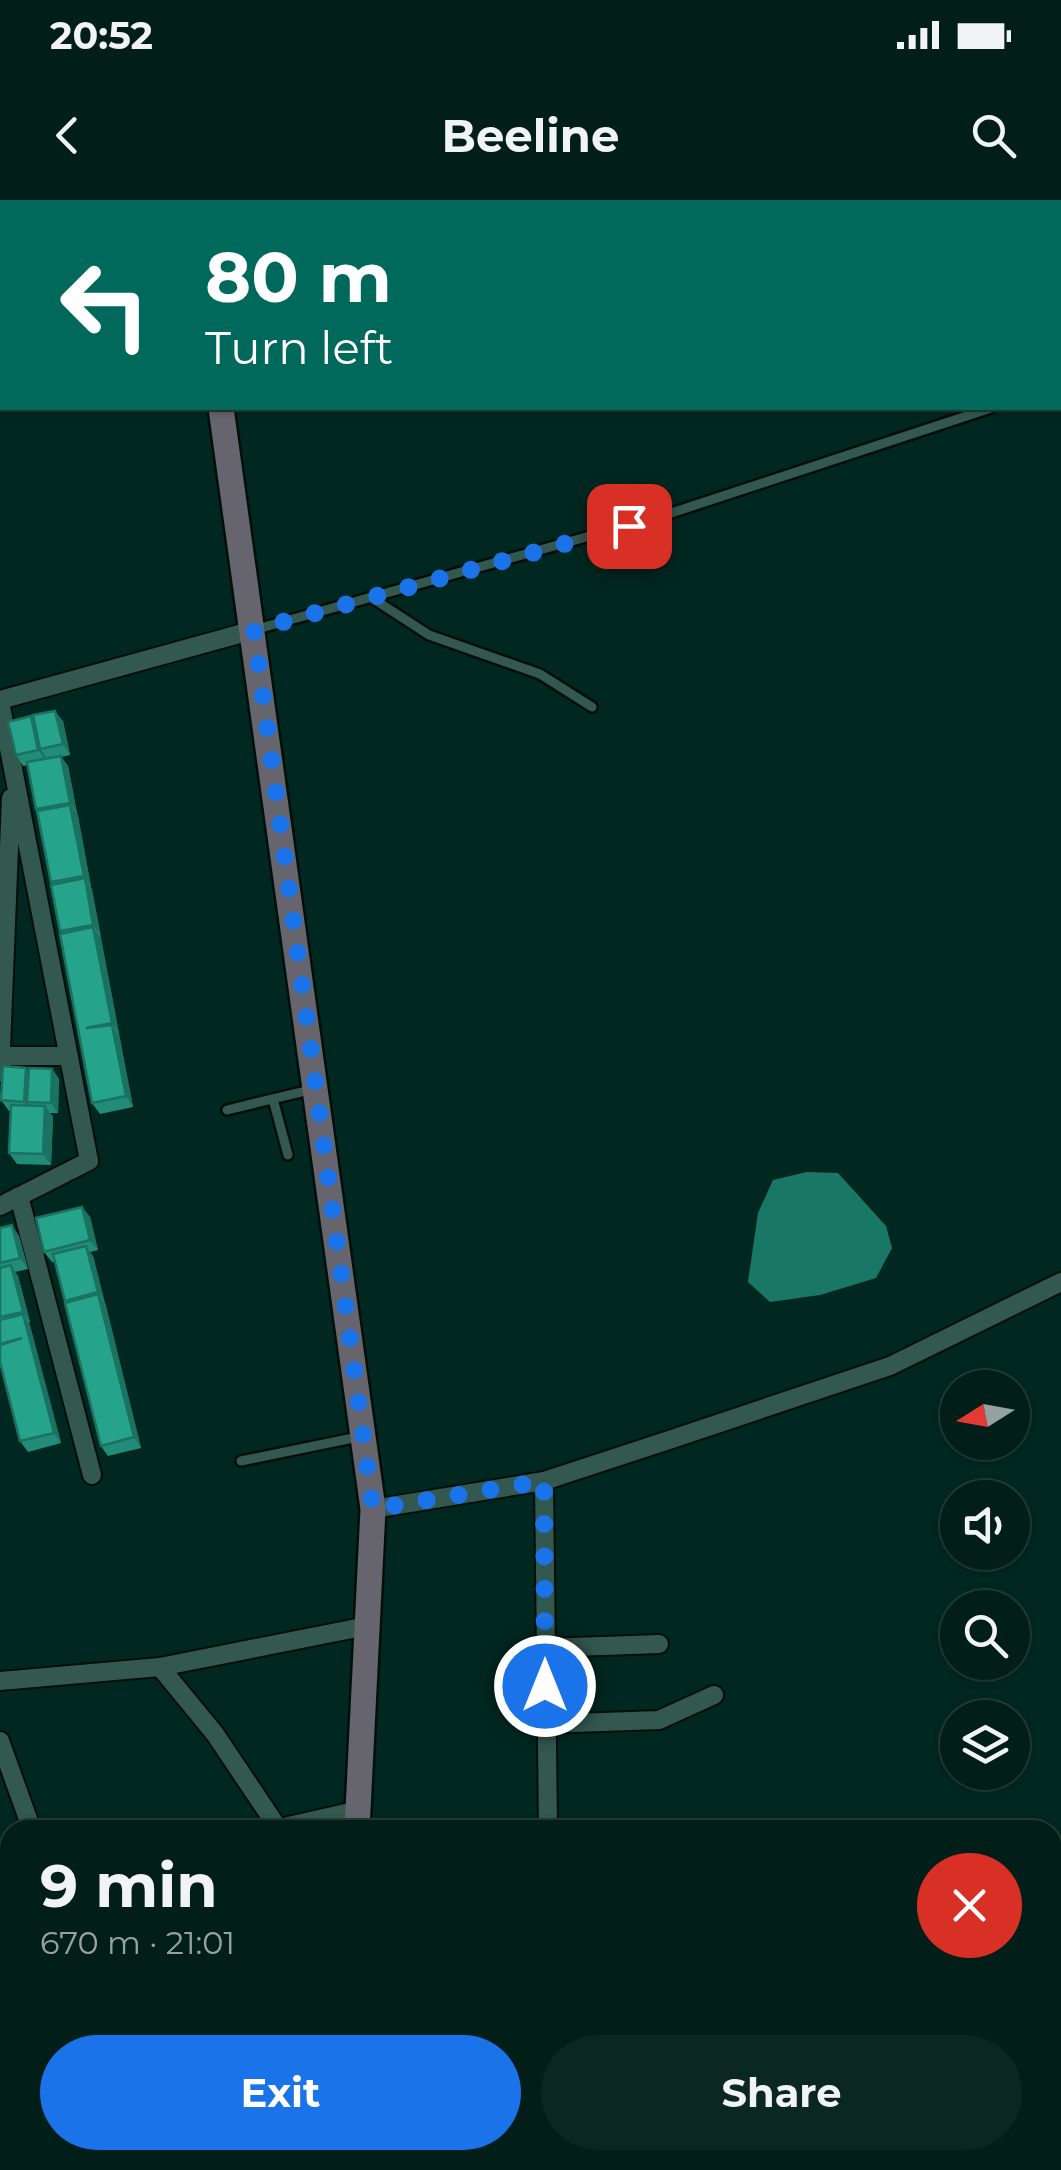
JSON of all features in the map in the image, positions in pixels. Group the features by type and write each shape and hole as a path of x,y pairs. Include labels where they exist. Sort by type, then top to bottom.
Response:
{"main road":[{"path":"221,410 366,1435 373,1509 358,1820"}],"street":[{"path":"0,1206 89,1161 0,701 254,630"},
{"path":"0,1073 13,768"},
{"path":"1,1056 68,1056"},
{"path":"19,1196 92,1475"},
{"path":"373,1509 544,1481 890,1366 1061,1282"},
{"path":"544,1481 548,1820"},
{"path":"0,1682 160,1666 367,1626"},
{"path":"545,1648 659,1644"},
{"path":"160,1666 215,1734 268,1820"},
{"path":"546,1724 659,1720 714,1694"},
{"path":"0,1741 28,1820"}],"lane":[{"path":"254,630 666,515 985,410"},
{"path":"372,598 428,635 540,674 592,708"},
{"path":"227,1110 317,1088"},
{"path":"273,1099 288,1155"},
{"path":"241,1461 366,1435"}],"shaded area":[{"path":"807,1172 838,1173 886,1226 892,1248 876,1278 820,1295 770,1302 748,1282 758,1213 773,1180"}],"building":[{"path":"55,711 63,744 40,749 33,715"},
{"path":"31,716 38,750 16,755 8,722"},
{"path":"61,756 70,803 36,809 27,762"},
{"path":"70,805 84,876 51,882 37,811"},
{"path":"85,878 93,925 60,931 51,885"},
{"path":"93,927 112,1023 86,1028 112,1025 126,1096 92,1103 60,934"},
{"path":"3,1066 26,1068 24,1102 1,1100"},
{"path":"29,1068 52,1069 51,1103 27,1102"},
{"path":"11,1105 45,1106 43,1154 9,1153"},
{"path":"82,1207 90,1240 44,1252 36,1218"},
{"path":"12,1225 20,1258 0,1263 0,1228"},
{"path":"86,1246 98,1292 65,1301 53,1254"},
{"path":"11,1265 23,1312 0,1317 0,1268"},
{"path":"98,1294 134,1437 101,1446 65,1303"},
{"path":"23,1314 54,1433 20,1441 0,1362 0,1345 22,1338 0,1344 0,1320"}],"route":[{"path":"545,1686 544,1481 373,1509 254,630 629,526"}]}
